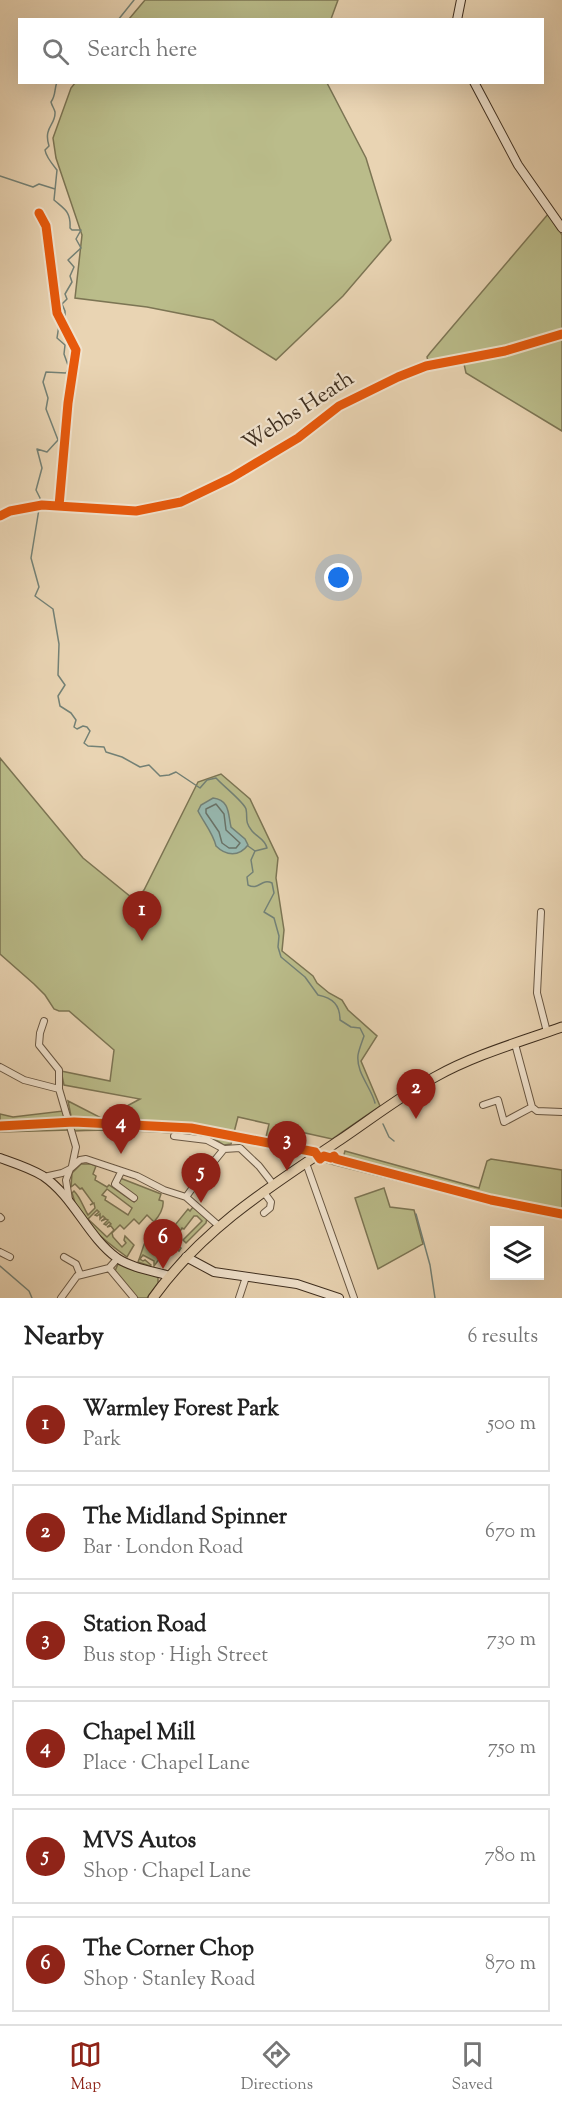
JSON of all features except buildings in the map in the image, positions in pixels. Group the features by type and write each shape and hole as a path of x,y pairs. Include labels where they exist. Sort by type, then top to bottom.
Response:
{"main road":[{"path":"153,1298 186,1257 219,1226 263,1191 317,1155 435,1077 473,1059 562,1027"}],"street":[{"path":"457,18 460,0"},
{"path":"475,84 518,165 562,228"},
{"path":"39,213 46,226 57,313 76,350 68,403 59,506"},
{"name":"Webbs Heath","path":"0,516 10,511 42,505 136,511 181,502 231,478 297,438 339,406 398,377 426,366 505,351 562,334"},
{"path":"541,912 537,993 547,1032"},
{"path":"44,1021 39,1033 39,1045 59,1070 60,1087 76,1147 86,1159 136,1176 164,1190 186,1197 219,1226"},
{"path":"515,1044 532,1107 537,1111 562,1112"},
{"path":"0,1067 24,1080 60,1087"},
{"path":"483,1105 498,1100 504,1122 532,1107"},
{"path":"174,1136 207,1140 224,1149 240,1148 247,1153 273,1185"},
{"path":"69,1202 66,1180 76,1147"},
{"path":"186,1197 224,1149"},
{"path":"0,1158 44,1177 69,1202 89,1230 118,1258 170,1276"},
{"path":"44,1177 62,1173 80,1160 86,1159"},
{"path":"306,1163 354,1298"},
{"path":"121,1172 115,1184 134,1198"},
{"path":"263,1191 271,1202 270,1208 264,1213"},
{"path":"0,1252 10,1257"},
{"path":"64,1257 76,1264 80,1274"},
{"path":"186,1257 214,1272 297,1284 339,1298"},
{"path":"61,1298 73,1279 80,1274 109,1268 118,1258"},
{"path":"109,1268 134,1298"},
{"path":"239,1298 246,1277"}],"green space":[{"path":"145,0 338,0 331,18 130,18"},
{"path":"74,84 328,84 366,158 391,240 343,296 276,360 213,320 147,307 75,298 82,235 56,158 53,138"},
{"path":"549,213 562,235 562,330 520,344 428,361 427,357 430,353"},
{"path":"562,338 562,431 466,373 464,364"},
{"path":"0,758 83,858 131,897 138,897 144,890 198,782 221,774 250,799 278,858 276,878 284,930 282,951 313,976 317,983 329,993 342,1000 348,1010 377,1036 361,1061 380,1106 332,1139 296,1131 293,1143 278,1140 278,1137 274,1136 273,1139 266,1137 269,1124 238,1117 231,1144 224,1145 209,1137 192,1134 116,1130 74,1131 68,1101 103,1119 140,1099 64,1085 61,1071 110,1081 114,1050 69,1011 54,1009 45,995 0,954"},
{"path":"63,1111 69,1130 0,1132 0,1114 13,1117"},
{"path":"345,1151 479,1188 487,1161 491,1159 562,1170 562,1216 450,1194 327,1163 328,1158 342,1162"},
{"path":"81,1164 96,1166 93,1174 96,1176 95,1180 107,1187 109,1185 134,1202 135,1198 117,1184 120,1178 161,1194 159,1200 163,1201 163,1206 154,1222 147,1215 139,1224 134,1219 124,1229 120,1225 112,1233 122,1247 126,1243 125,1236 134,1245 127,1257 94,1230 80,1213 72,1193 74,1191 88,1215 95,1208 94,1203 90,1205 93,1203 82,1188 80,1189 75,1184 71,1187 72,1173","holes":["107,1189 132,1208 128,1215 105,1200 106,1197 102,1195","97,1210 99,1212 95,1215 100,1214 100,1219 103,1216 105,1218 101,1221 108,1220 104,1224 109,1222 111,1224 107,1227 111,1226 114,1230 107,1237 88,1219"]},
{"path":"384,1188 390,1207 414,1210 423,1244 378,1269 355,1198"},
{"path":"193,1207 207,1218 206,1223 186,1243 183,1240 202,1221 197,1216 194,1216 184,1229 182,1228 178,1235 176,1233 171,1239 181,1248 179,1251 171,1244 164,1251 165,1257 163,1255 161,1257 163,1260 160,1258 154,1266 154,1261 143,1255 140,1259 151,1265 138,1262 147,1238 157,1225 167,1235 188,1209 190,1211"},
{"path":"118,1264 158,1277 158,1283 147,1298 136,1298 115,1271"}],"water":[{"path":"213,798 223,802 231,827 245,839 248,845 241,852 232,854 216,846 211,832 198,811 201,805"}],"waterway":[{"path":"120,18 134,0"},
{"path":"57,84 51,102 55,116 48,134 49,146 45,150 57,170 54,200 68,214 70,228 81,230 76,239 81,248 68,260 74,267 70,276 72,282 65,294 67,299 62,304 65,318"},
{"path":"0,176 33,187 39,184 55,189"},
{"path":"40,502 36,490 42,468 37,449 47,452 58,440 46,409 48,398 43,382 46,372 66,373 69,368 64,354 65,345 57,338 59,325"},
{"path":"39,509 31,558 39,587 35,596 53,609 59,644 58,675 65,685 58,696 60,706 71,713 76,720 74,727 77,729 83,726 90,731 84,743 88,746 104,747 106,752 122,757 140,767 149,765 160,776 176,772 200,788 207,780 216,778 244,806 250,828 266,845 267,848 255,851"},
{"path":"248,846 255,851 251,860 253,872 247,877 248,885 255,887 265,882 272,883 274,893 264,912 274,918 281,957 305,977 318,995 335,1003 339,1010 340,1020 351,1027 360,1028 364,1036 358,1053 358,1062 361,1074 375,1103"},
{"path":"383,1124 389,1137 394,1141"},
{"path":"416,1214 430,1265 435,1298"},
{"path":"0,1266 29,1291 32,1298"}],"cycle path":[{"path":"39,213 46,226 57,313 76,350 68,403 59,506"},
{"path":"0,516 10,511 42,505 136,511 181,502 231,478 298,438 339,406 398,377 426,366 505,351 562,334"},
{"path":"0,1126 74,1122 191,1128 315,1152 320,1159 324,1156 331,1158 334,1156 336,1159 491,1200 562,1214"}],"place":[{"name":"Warmley Forest Park","path":"142,941"},
{"name":"The Midland Spinner","path":"416,1119"},
{"name":"Chapel Mill","path":"121,1154"},
{"name":"Station Road","path":"287,1171"},
{"name":"MVS Autos","path":"201,1203"},
{"name":"The Corner Chop","path":"163,1269"}]}
